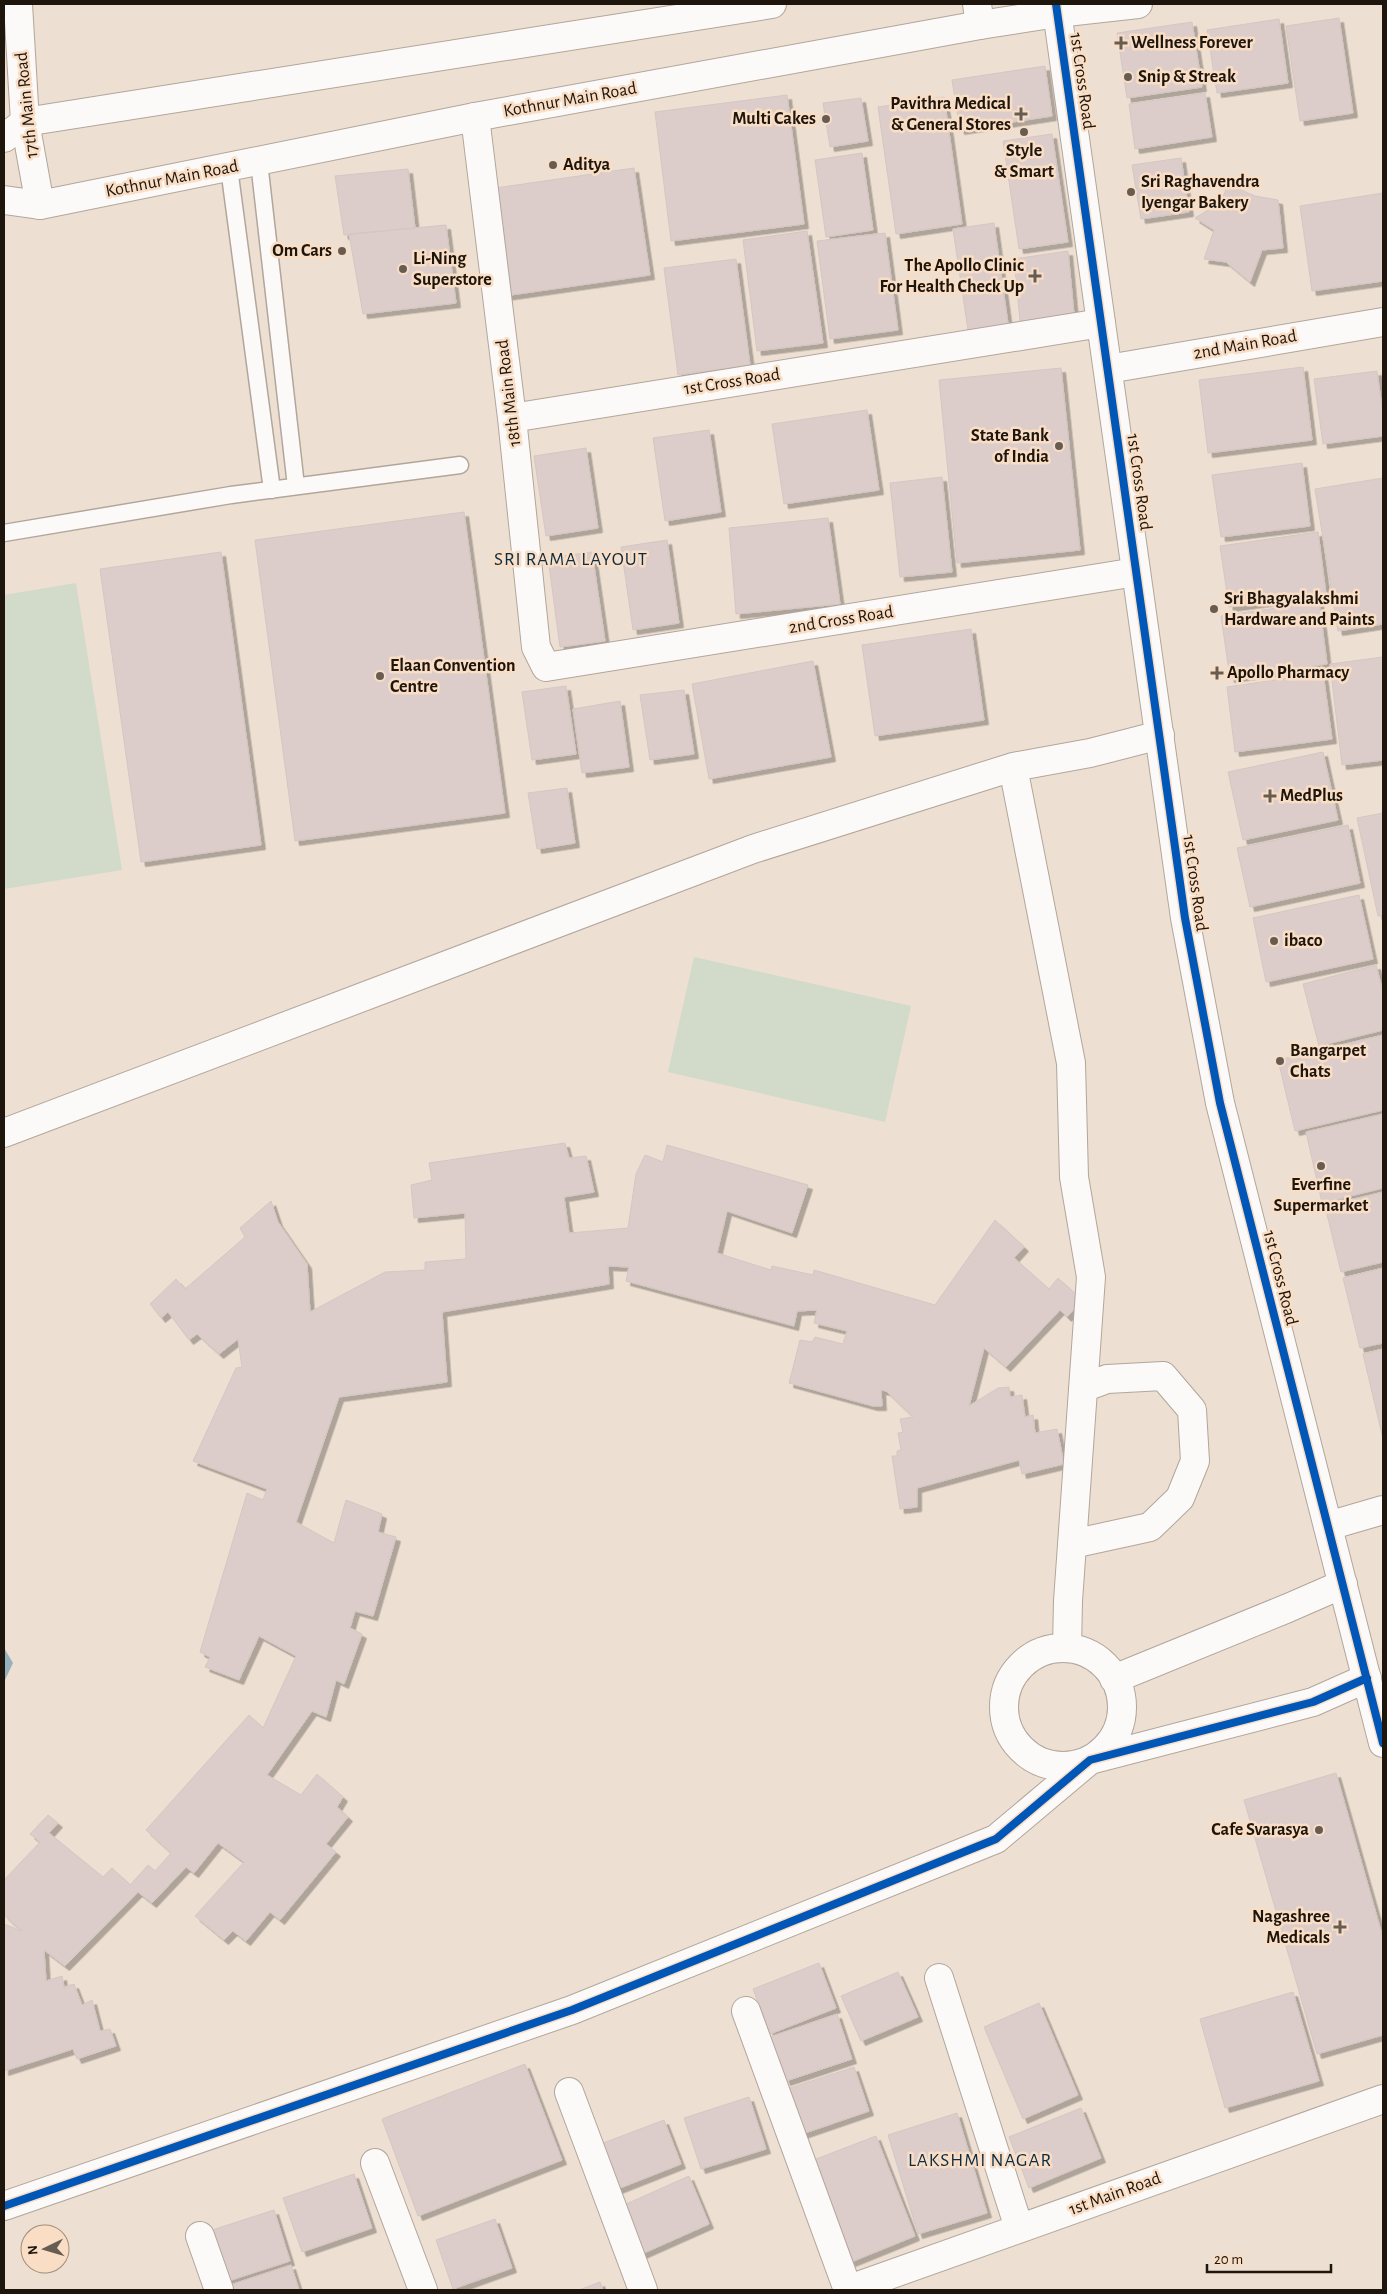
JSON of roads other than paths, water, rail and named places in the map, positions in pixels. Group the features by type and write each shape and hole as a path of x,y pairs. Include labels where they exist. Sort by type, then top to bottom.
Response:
{"street":[{"name":"17th Main Road","path":"18,4 26,122 40,205"},
{"path":"4,138 26,122 772,4"},
{"name":"Kothnur Main Road","path":"4,200 40,205 259,162 978,14 1138,4"},
{"name":"1st Cross Road","path":"1056,8 1185,918 1220,1103 1383,1743"},
{"name":"18th Main Road","path":"475,118 512,418 536,647 546,666"},
{"name":"1st Cross Road","path":"512,418 1101,322"},
{"name":"2nd Main Road","path":"1108,369 1383,322"},
{"name":"2nd Cross Road","path":"546,666 1136,572"},
{"path":"4,1133 754,849 1013,767 1090,753 1160,735"},
{"path":"1013,767 1071,1063 1074,1177 1092,1277 1072,1544 1067,1648"},
{"path":"1072,1544 1150,1527 1180,1498 1195,1461 1192,1410 1163,1376 1107,1379 1083,1388"},
{"path":"1328,1526 1383,1510"},
{"path":"1114,1679 1342,1584"},
{"path":"4,2206 572,2010 996,1839 1090,1760 1104,1748 1116,1733 1121,1715 1121,1696 1114,1679 1103,1664 1086,1653 1067,1648 1047,1650 1029,1659 1015,1673 1006,1690 1004,1710 1008,1730 1018,1747 1035,1759 1053,1766 1072,1766 1090,1760 1313,1702 1367,1678"},
{"path":"939,1978 1019,2228"},
{"path":"746,2011 847,2290"},
{"path":"569,2092 643,2290"},
{"name":"1st Main Road","path":"847,2290 1383,2099"},
{"path":"375,2163 423,2290"},
{"path":"200,2236 219,2290"}],"lane":[{"path":"259,162 296,486"},
{"path":"229,168 272,490"},
{"path":"4,533 296,486 460,465"}],"water":[{"path":"4,1648 13,1663 4,1682"}],"place":[{"name":"Wellness Forever","path":"1121,43"},
{"name":"Snip & Streak","path":"1128,77"},
{"name":"Pavithra Medical & General Stores","path":"1021,114"},
{"name":"Multi Cakes","path":"826,119"},
{"name":"Style & Smart","path":"1024,132"},
{"name":"Aditya","path":"553,165"},
{"name":"Sri Raghavendra Iyengar Bakery","path":"1131,192"},
{"name":"Om Cars","path":"342,251"},
{"name":"Li-Ning Superstore","path":"403,269"},
{"name":"The Apollo Clinic For Health Check Up","path":"1035,276"},
{"name":"State Bank of India","path":"1059,446"},
{"name":"Sri Bhagyalakshmi Hardware and Paints","path":"1214,609"},
{"name":"Apollo Pharmacy","path":"1217,673"},
{"name":"Elaan Convention Centre","path":"380,676"},
{"name":"MedPlus","path":"1270,796"},
{"name":"ibaco","path":"1274,941"},
{"name":"Bangarpet Chats","path":"1280,1061"},
{"name":"Everfine Supermarket","path":"1321,1166"},
{"name":"Cafe Svarasya","path":"1319,1830"},
{"name":"Nagashree Medicals","path":"1340,1927"}],"district":[{"name":"SRI RAMA LAYOUT","path":"571,559"},
{"name":"LAKSHMI NAGAR","path":"980,2160"}]}
